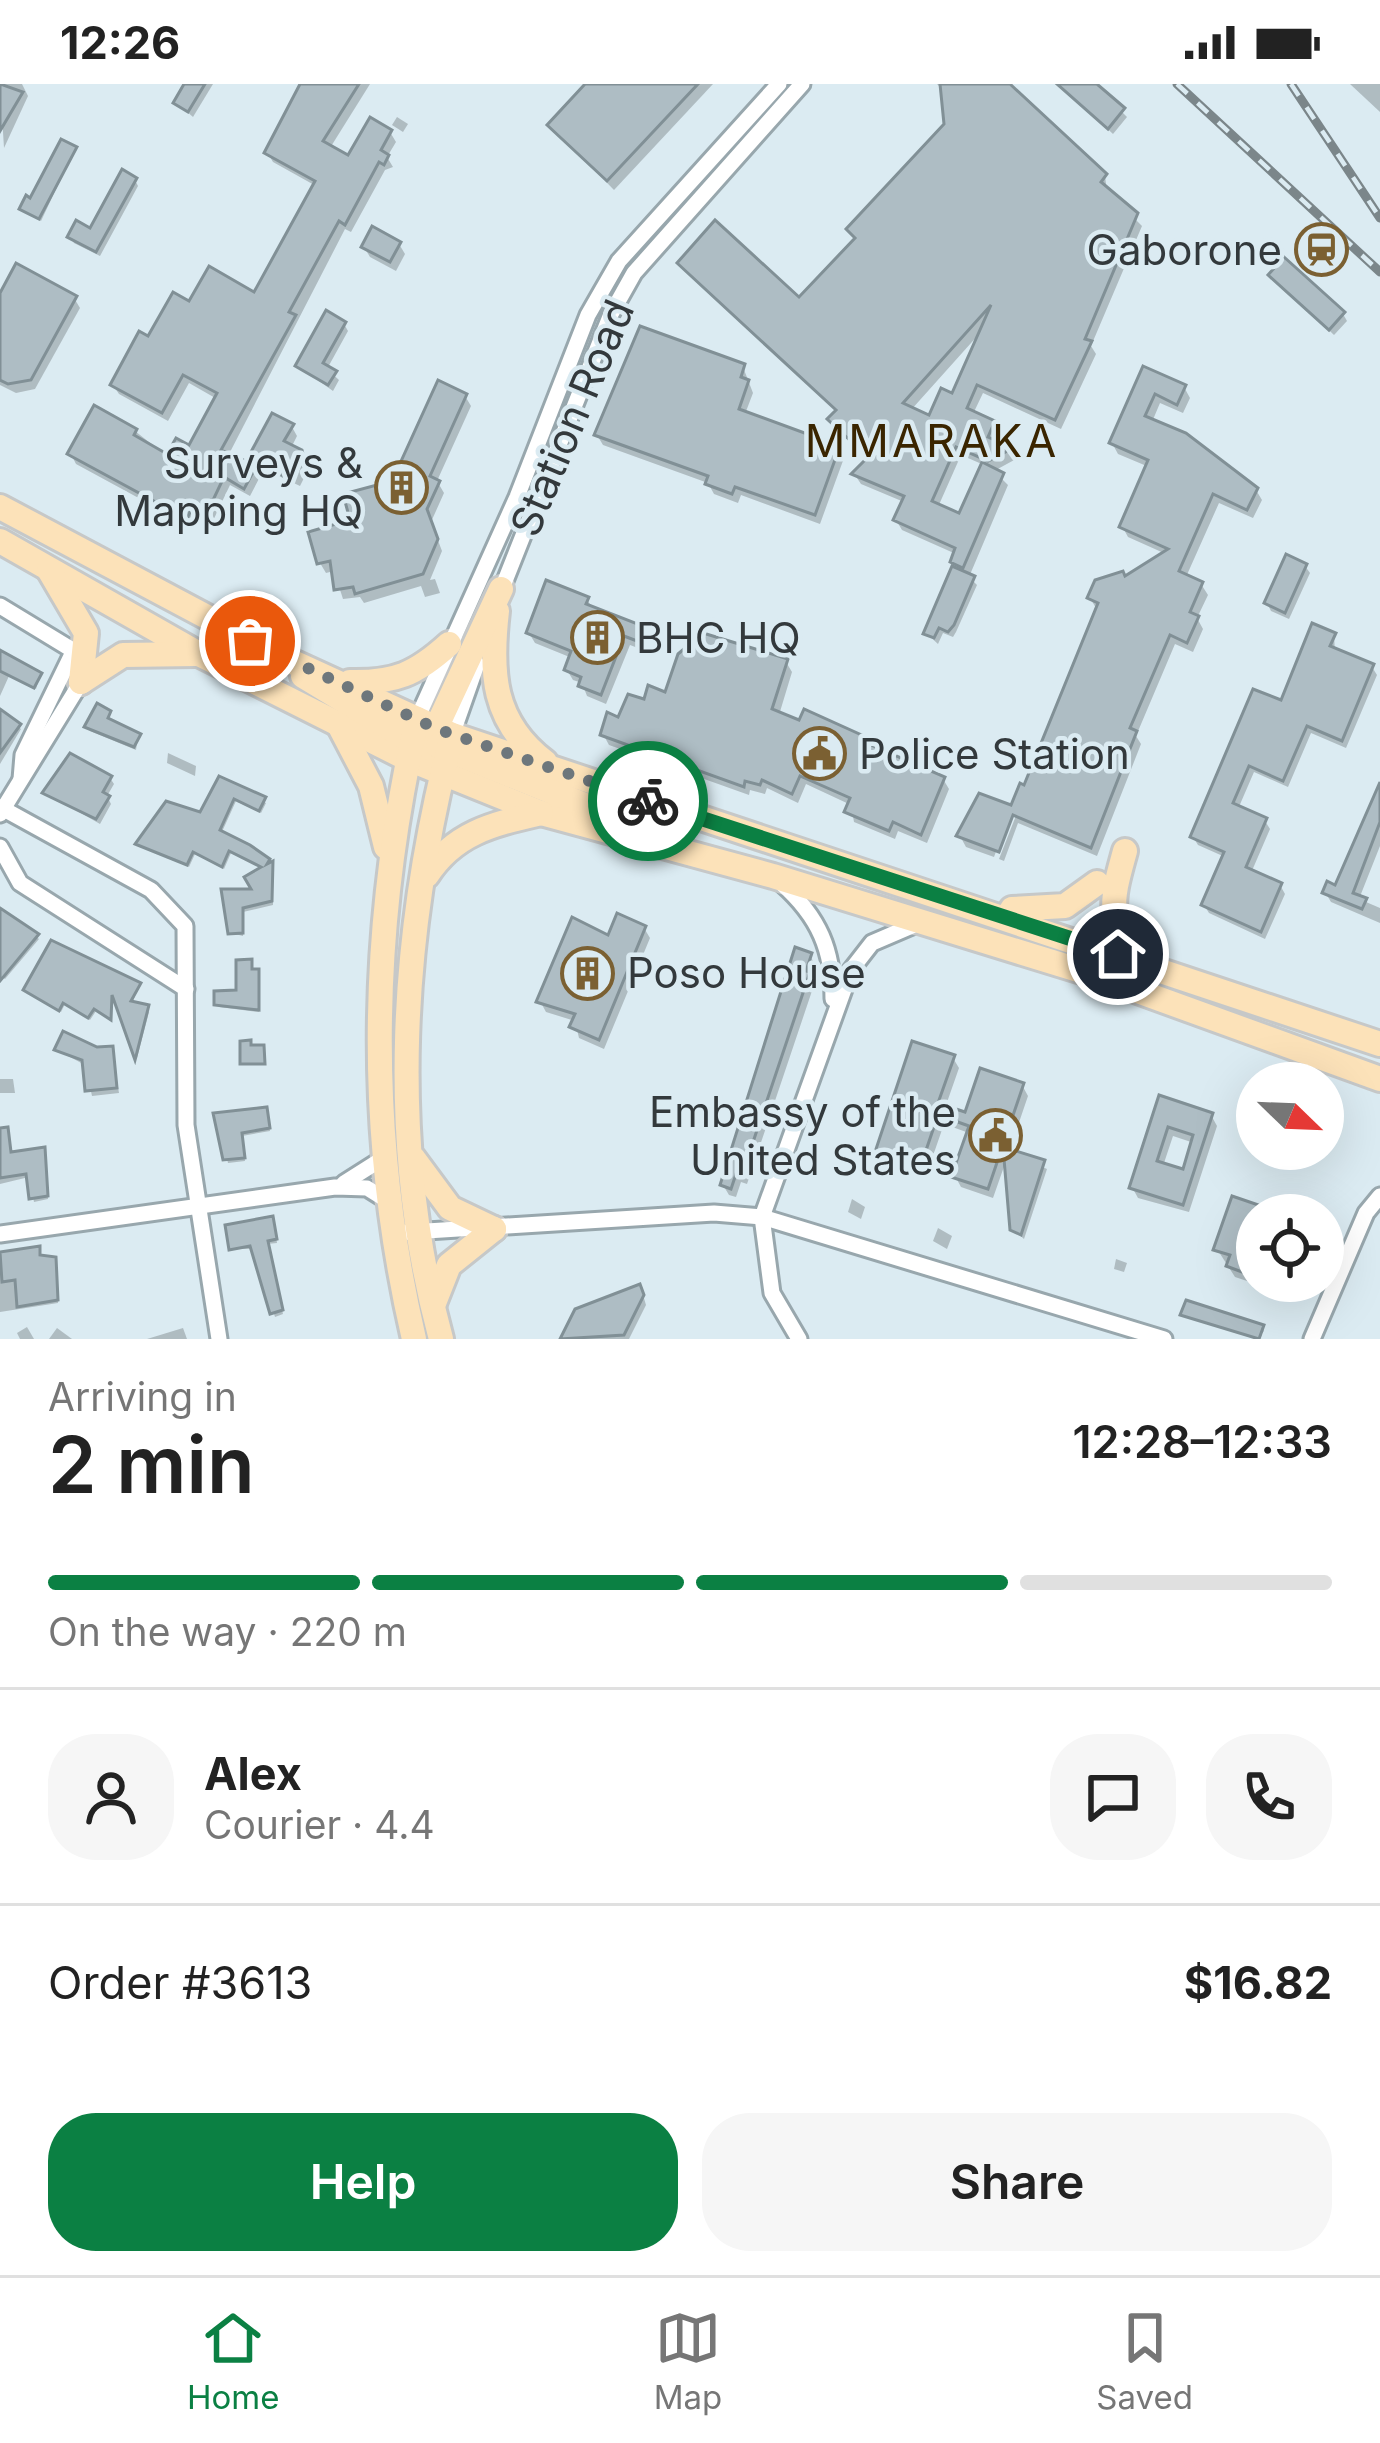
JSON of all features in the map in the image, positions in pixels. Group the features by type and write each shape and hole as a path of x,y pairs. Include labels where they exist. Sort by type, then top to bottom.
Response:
{"main road":[{"path":"0,507 286,659 341,682 431,747 597,810 632,834"},
{"path":"0,541 200,654 336,720 431,747 559,772 974,905 1380,1044"},
{"path":"47,568 81,618 80,664 123,655 200,654"},
{"path":"414,1339 398,1157 376,1064 390,868 431,747 499,599"},
{"path":"499,599 491,661 501,708 527,747 559,772"},
{"path":"341,682 388,682 409,676 449,644"},
{"path":"286,659 313,686 431,747 541,813 773,875 1088,973 1380,1079"},
{"path":"336,720 371,786 390,868"},
{"path":"431,747 391,1203 407,1231 441,1339"},
{"path":"382,951 394,920 431,747"},
{"path":"421,883 437,858 474,831 541,813"},
{"path":"1125,851 1111,902 1112,920 1128,943 1184,977"},
{"path":"974,905 1049,910 1080,898 1097,884"},
{"path":"398,1157 450,1208 494,1229 448,1265 433,1306"}],"street":[{"name":"Station Road","path":"431,747 449,644 517,497 588,315 619,261 779,84"},
{"name":"Station Road","path":"499,599 610,314 634,273 802,84"},
{"path":"0,606 80,664"},
{"path":"80,664 21,781 1,810 151,890 185,926 186,1125 219,1339"},
{"path":"21,781 23,755 80,664"},
{"path":"0,847 20,883 186,989"},
{"path":"773,875 807,906 822,932 833,971 833,1008"},
{"path":"799,1339 772,1293 762,1217 833,1008 865,949 920,922"},
{"path":"335,1187 398,1157"},
{"path":"0,1234 335,1187 367,1188 391,1203"},
{"path":"1312,1339 1366,1213 1380,1196"},
{"path":"407,1231 714,1213 762,1217 1164,1339"}],"building":[{"path":"0,84 23,92 0,131"},
{"path":"184,84 205,84 188,112 173,103"},
{"path":"300,84 359,84 323,141 348,155 370,117 392,130 381,150 389,155 384,165 379,162 345,225 339,221 289,312 296,315 221,450 246,461 272,413 294,424 284,441 302,450 304,458 295,477 288,479 259,461 244,489 224,477 204,519 190,512 187,519 67,454 94,405 137,429 134,435 167,454 176,438 189,445 217,393 183,375 162,413 110,385 139,331 148,336 173,292 189,301 209,266 254,292 315,181 264,153"},
{"path":"585,84 698,84 607,181 547,125"},
{"path":"940,84 1010,84 1107,174 1101,182 1138,213 1085,339 1092,341 1055,420 977,385 967,408 995,421 988,437 1013,448 988,461 956,447 932,501 959,513 982,462 1004,473 963,568 950,562 955,548 893,520 904,496 851,474 868,457 827,419 836,410 677,263 715,220 799,297 855,238 846,229 944,124","holes":["991,305 952,393 941,388 929,415 903,403"]},
{"path":"1057,84 1097,84 1125,108 1108,129"},
{"path":"61,139 77,147 39,219 19,209 26,195 30,198"},
{"path":"122,169 137,178 96,252 67,237 76,220 90,228"},
{"path":"372,226 401,242 390,262 361,247"},
{"path":"1284,257 1345,312 1329,330 1268,275"},
{"path":"16,263 77,296 31,380 8,384 0,380 0,293"},
{"path":"326,310 346,322 323,363 337,371 328,385 295,366"},
{"path":"640,326 745,364 741,377 749,380 739,409 840,446 815,515 735,487 732,494 705,484 708,476 594,435"},
{"path":"1143,366 1186,385 1177,405 1155,394 1145,416 1186,433 1258,488 1247,510 1213,494 1179,571 1203,582 1190,612 1199,616 1187,643 1170,635 1130,728 1137,731 1091,848 1013,815 999,852 956,836 979,793 1011,805 1020,783 1024,785 1098,603 1087,598 1095,580 1123,571 1125,576 1168,549 1119,527 1148,460 1109,443"},
{"name":"Surveys & Mapping HQ","path":"438,380 467,394 430,476 440,481 427,509 438,539 423,574 355,594 353,587 334,590 330,561 317,564 308,532 350,520 343,494 392,481"},
{"path":"1286,554 1307,564 1285,613 1264,603"},
{"path":"952,566 975,576 954,625 948,632 939,628 934,638 923,634"},
{"name":"BHC HQ","path":"546,580 589,597 586,604 643,626 637,641 624,636 601,695 578,686 581,677 564,670 571,651 526,633"},
{"path":"1312,623 1336,633 1330,646 1374,664 1342,741 1307,726 1283,781 1249,766 1233,803 1267,818 1246,867 1282,883 1261,932 1201,905 1224,852 1190,837 1253,689 1281,700"},
{"path":"703,633 788,659 772,709 799,720 804,709 866,737 864,742 945,777 921,835 893,822 889,831 844,812 850,798 800,776 792,794 762,780 760,785 745,781 744,787 600,735 607,712 618,717 628,694 644,699 648,685 665,692 678,654"},
{"path":"0,650 42,673 34,688 0,671"},
{"path":"97,703 111,711 108,718 141,734 134,747 84,727"},
{"path":"0,709 21,724 0,753"},
{"path":"70,753 112,776 103,792 110,796 96,819 42,793"},
{"path":"219,776 266,797 259,811 234,799 220,830 270,859 267,864 273,861 272,901 243,908 243,933 228,934 221,889 251,889 244,877 261,867 229,851 222,867 193,852 187,865 135,844 166,801 200,812"},
{"path":"1380,782 1380,822 1353,893 1367,898 1362,909 1322,893 1327,881 1335,885"},
{"path":"0,908 39,934 0,981"},
{"name":"Poso House","path":"617,913 646,926 599,1040 569,1027 575,1014 536,1002 572,917 608,935"},
{"path":"51,940 141,983 131,1001 149,1005 135,1060 112,995 111,1020 94,1009 88,1018 63,1003 59,1011 23,990"},
{"path":"795,947 812,953 806,971 810,972 742,1175 736,1174 731,1189 720,1185"},
{"path":"252,959 252,969 259,969 259,1010 214,1005 214,991 236,990 236,960"},
{"path":"63,1031 97,1047 113,1046 117,1088 85,1091 82,1060 54,1050"},
{"path":"251,1040 251,1045 264,1045 265,1064 240,1064 240,1041"},
{"path":"912,1041 955,1055 938,1103 965,1112 980,1068 1024,1083 988,1189 951,1177 969,1126 938,1115 920,1168 875,1152"},
{"path":"1159,1095 1213,1113 1183,1205 1129,1188","holes":["1168,1127 1193,1135 1183,1169 1157,1161"]},
{"path":"267,1107 270,1128 242,1133 245,1158 223,1160 213,1113"},
{"path":"8,1127 11,1152 45,1147 48,1196 29,1199 26,1174 0,1178 0,1128"},
{"path":"1003,1147 1045,1160 1021,1235 1010,1230"},
{"path":"1232,1196 1236,1197 1236,1270 1226,1266 1230,1255 1213,1250"},
{"path":"273,1216 277,1239 268,1241 283,1310 270,1314 250,1246 229,1250 225,1225"},
{"path":"40,1246 40,1255 56,1257 58,1300 17,1307 15,1280 2,1282 0,1252"},
{"path":"640,1284 644,1295 624,1335 560,1339 575,1309"},
{"path":"1186,1300 1264,1325 1259,1339 1180,1315"}],"railway":[{"path":"1177,84 1380,272"},
{"path":"1291,84 1380,218"}],"way so far":[{"path":"250,641 437,729 648,801"}],"place":[{"name":"Gaborone","path":"1321,250"},
{"name":"Surveys & Mapping HQ","path":"402,487"},
{"name":"BHC HQ","path":"597,638"},
{"name":"Police Station","path":"820,754"},
{"name":"Poso House","path":"588,973"},
{"name":"Embassy of the United States","path":"995,1136"}],"district":[{"name":"MMARAKA","path":"932,441"}],"route":[{"path":"648,801 1118,954"}]}
